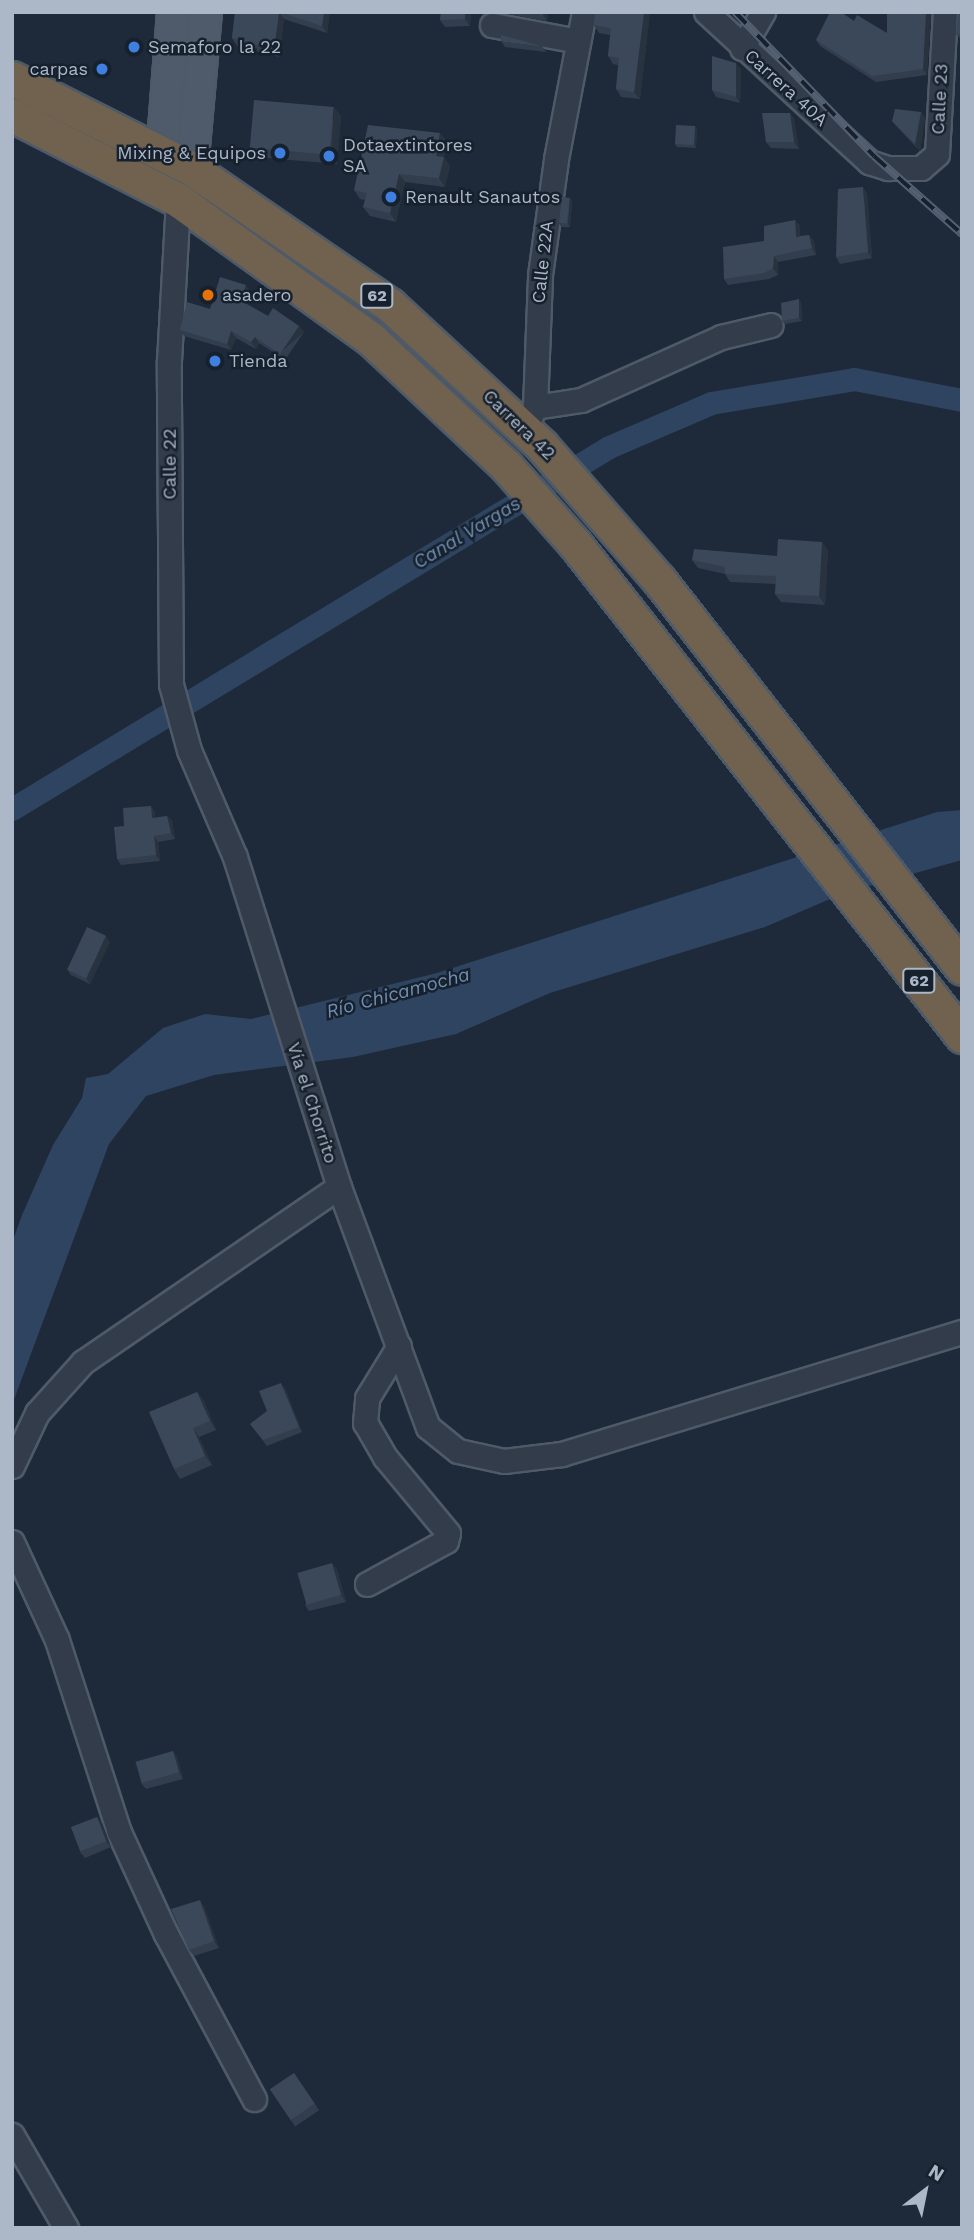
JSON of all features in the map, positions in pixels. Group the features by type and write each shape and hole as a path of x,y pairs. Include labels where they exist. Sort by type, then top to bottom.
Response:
{"highway":[{"name":"Carrera 42","path":"12,78 192,169 390,305 534,427 580,487 659,580 962,968"},
{"name":"62","path":"12,115 178,200 372,340 506,466 545,508 962,1036"}],"main road":[{"path":"173,12 162,155 178,200"},
{"path":"178,200 192,169 206,12"}],"street":[{"name":"Calle 22A","path":"534,427 540,275 584,12"},
{"name":"Carrera 40A","path":"706,12 741,48 869,162"},
{"path":"741,48 763,12"},
{"name":"Calle 23","path":"869,162 888,168 921,168 937,153 944,12"},
{"path":"492,25 578,41"},
{"name":"Calle 22","path":"178,200 169,361 171,684 183,726"},
{"path":"534,427 581,400 721,337 771,325"},
{"name":"Vía el Chorrito","path":"12,1466 37,1413 83,1362 339,1187 271,982 235,857 183,726"},
{"path":"339,1187 428,1427 458,1451 504,1461 562,1454 962,1332"},
{"path":"367,1584 446,1541 448,1533 385,1457 365,1423 367,1398 399,1346"},
{"path":"12,1542 57,1640 118,1832 166,1934 254,2099"},
{"path":"12,2135 66,2228"}],"water":[{"name":"Río Chicamocha","path":"962,810 962,860 844,893 765,927 550,993 456,1034 353,1057 214,1075 146,1096 109,1144 12,1405 12,1243 22,1215 53,1145 82,1098 86,1078 108,1074 163,1028 205,1014 251,1019 437,973 937,812"}],"building":[{"path":"235,12 279,12 274,50 232,38"},
{"path":"280,12 324,12 322,26"},
{"path":"441,12 465,12 465,19 440,20"},
{"path":"595,12 644,12 634,92 616,89 619,58 608,56 611,28 594,25"},
{"path":"830,12 841,12 854,21 857,15 887,33 887,12 926,12 923,69 872,76 816,40"},
{"path":"958,12 962,12 962,35 956,34"},
{"path":"501,35 542,46 501,41"},
{"path":"712,56 736,63 736,97 712,90"},
{"path":"254,100 334,107 330,155 250,148"},
{"path":"895,109 921,112 915,144 892,121"},
{"path":"762,113 790,113 794,142 766,142"},
{"path":"368,125 440,133 436,156 444,157 439,178 399,174 390,213 363,207 367,193 354,190"},
{"path":"676,125 695,126 694,145 675,144"},
{"path":"863,187 868,252 836,257 838,189"},
{"path":"562,197 570,198 567,224 559,223"},
{"path":"795,220 796,237 809,235 812,248 774,256 773,268 764,273 724,279 723,247 764,241 764,226"},
{"path":"220,277 246,285 241,301 268,316 273,308 299,326 280,354 255,337 251,342 231,331 227,344 180,330 187,302 210,309"},
{"path":"799,299 799,318 782,321 781,303"},
{"path":"778,539 822,542 819,596 775,594 776,576 725,574 725,567 692,560 694,549 777,556"},
{"path":"151,806 152,818 167,816 171,833 154,836 156,855 117,859 114,827 124,826 123,808"},
{"path":"87,927 106,936 86,978 67,970"},
{"path":"281,1383 299,1427 263,1440 250,1424 267,1411 259,1391"},
{"path":"197,1392 210,1421 193,1428 205,1456 174,1469 149,1412"},
{"path":"332,1563 341,1595 306,1605 297,1573"},
{"path":"173,1751 179,1772 142,1783 136,1762"},
{"path":"97,1817 106,1841 80,1851 71,1827"},
{"path":"200,1900 214,1941 189,1950 171,1909"},
{"path":"294,2073 315,2104 291,2120 270,2089"}],"waterway":[{"name":"Canal Vargas","path":"12,809 609,447 711,403 854,379 962,400"}],"railway":[{"path":"735,12 874,156 962,234"}],"place":[{"name":"Semaforo la 22","path":"134,47"},
{"name":"carpas","path":"102,69"},
{"name":"Mixing & Equipos","path":"280,153"},
{"name":"Dotaextintores SA","path":"329,156"},
{"name":"Renault Sanautos","path":"391,197"},
{"name":"asadero","path":"208,295"},
{"name":"Tienda","path":"215,361"}]}
